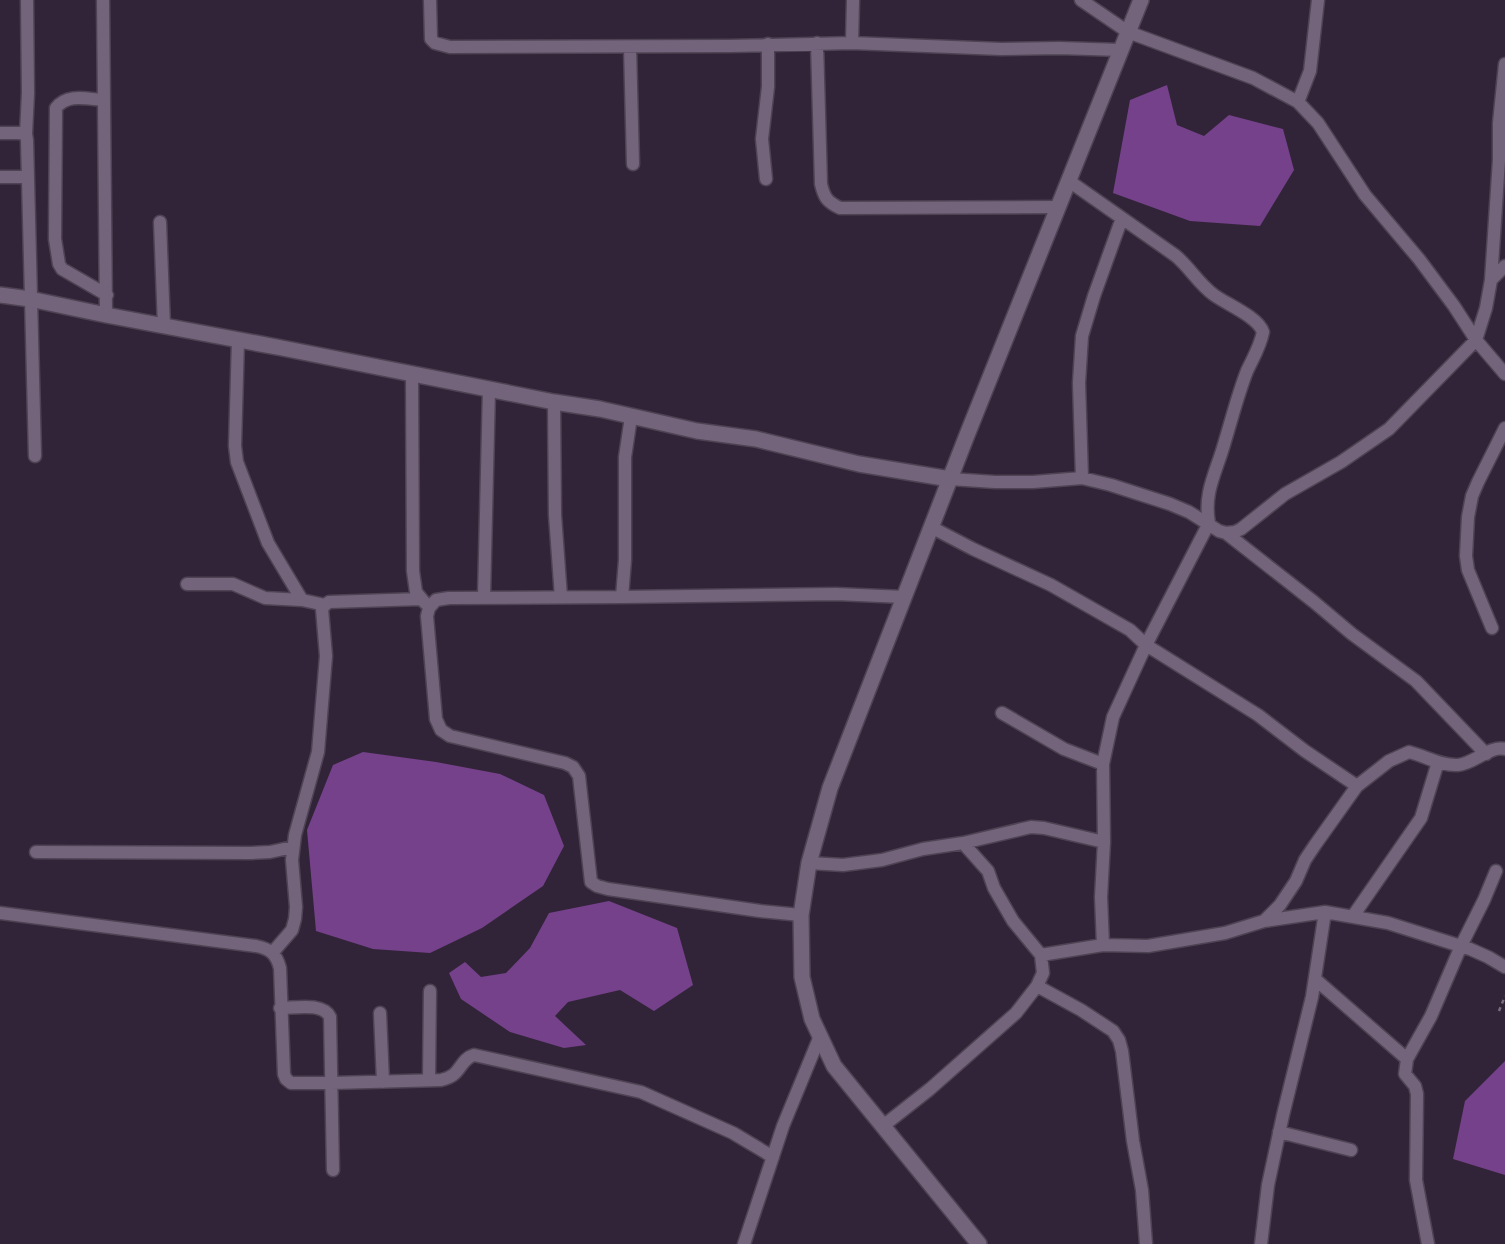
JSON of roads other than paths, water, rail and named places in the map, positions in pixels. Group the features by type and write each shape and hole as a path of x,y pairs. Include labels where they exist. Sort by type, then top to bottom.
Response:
{"main road":[{"path":"978,1244 834,1066 812,1019 802,977 801,914 809,863 830,788 931,526 1141,0"},
{"path":"0,295 30,299 106,316 600,410 697,431 756,439 859,464 950,479"}],"street":[{"path":"27,0 28,93 26,134 34,456"},
{"path":"103,0 106,316"},
{"path":"430,0 431,39 435,43 450,47 729,46 852,42 1001,49 1121,50"},
{"path":"852,42 853,0"},
{"path":"1080,0 1128,32 1253,78 1298,102 1318,123 1365,195 1436,280 1476,340 1505,374"},
{"path":"1298,102 1310,71 1318,0"},
{"path":"816,43 821,184 823,195 828,201 840,208 1058,207"},
{"path":"766,179 762,139 768,86 768,44"},
{"path":"630,47 634,164"},
{"path":"1226,533 1242,529 1285,494 1341,462 1389,429 1476,340 1486,308 1491,280 1500,115 1505,64"},
{"path":"103,100 67,99 60,102 56,108 55,239 62,269 107,294"},
{"path":"0,133 26,134"},
{"path":"0,177 28,177"},
{"path":"1069,181 1176,256 1186,265 1200,284 1256,322 1263,332 1261,344 1244,379 1225,442 1210,483 1206,509 1209,523 1146,646 1114,717 1103,764 1104,842 1101,897 1103,945"},
{"path":"1082,478 1079,383 1082,336 1122,218"},
{"path":"160,222 164,326"},
{"path":"1491,280 1505,266"},
{"path":"238,340 237,462 268,543 302,600"},
{"path":"412,374 413,571 416,592 425,603 436,719 441,730 450,736 565,763 573,767 578,776 591,882 597,886 760,911 801,914"},
{"path":"484,597 489,389"},
{"path":"554,402 555,515 560,597"},
{"path":"622,597 625,560 626,457 631,417"},
{"path":"1492,628 1468,570 1466,556 1467,524 1472,496 1505,428"},
{"path":"950,479 1033,482 1082,478 1111,485 1189,512 1219,531 1226,533 1352,634 1416,681 1486,754"},
{"path":"931,526 1051,585 1130,630 1146,646 1258,715 1305,751 1357,786"},
{"path":"188,584 233,584 265,598 302,600 325,605"},
{"path":"273,952 292,930 296,919 292,860 293,847 318,752 326,656 322,609 329,602 425,603 436,600 484,597 817,594 904,597"},
{"path":"1002,712 1057,745 1103,764"},
{"path":"1264,921 1280,905 1296,881 1310,852 1357,786 1380,767 1404,753 1414,753 1438,762 1457,765 1472,762 1496,748 1505,749"},
{"path":"1352,916 1421,818 1438,762"},
{"path":"809,863 843,864 882,860 923,849 963,843 1031,827 1044,828 1104,842"},
{"path":"883,1126 930,1089 1016,1013 1037,986 1043,973 1041,955 1013,921 994,888 988,871 963,843"},
{"path":"36,852 251,853 270,852 293,847"},
{"path":"1428,1244 1416,1180 1417,1094 1415,1086 1405,1074 1407,1059 1431,1016 1496,871"},
{"path":"1261,1244 1268,1185 1315,979 1326,912"},
{"path":"1041,955 1103,945 1148,946 1224,933 1264,921 1326,912 1388,923 1461,946 1505,966"},
{"path":"0,913 256,946 273,952 280,968 280,1008 284,1074 286,1079 291,1082 383,1082 448,1078 454,1074 468,1057 474,1056 641,1092 734,1133 773,1157"},
{"path":"1315,979 1407,1059"},
{"path":"1037,986 1081,1010 1113,1032 1119,1040 1142,1190 1146,1244"},
{"path":"429,1080 430,991"},
{"path":"280,1008 319,1008 327,1012 330,1017 333,1170"},
{"path":"380,1013 383,1082"},
{"path":"744,1244 782,1126 820,1036"},
{"path":"1279,1132 1351,1150"}]}
